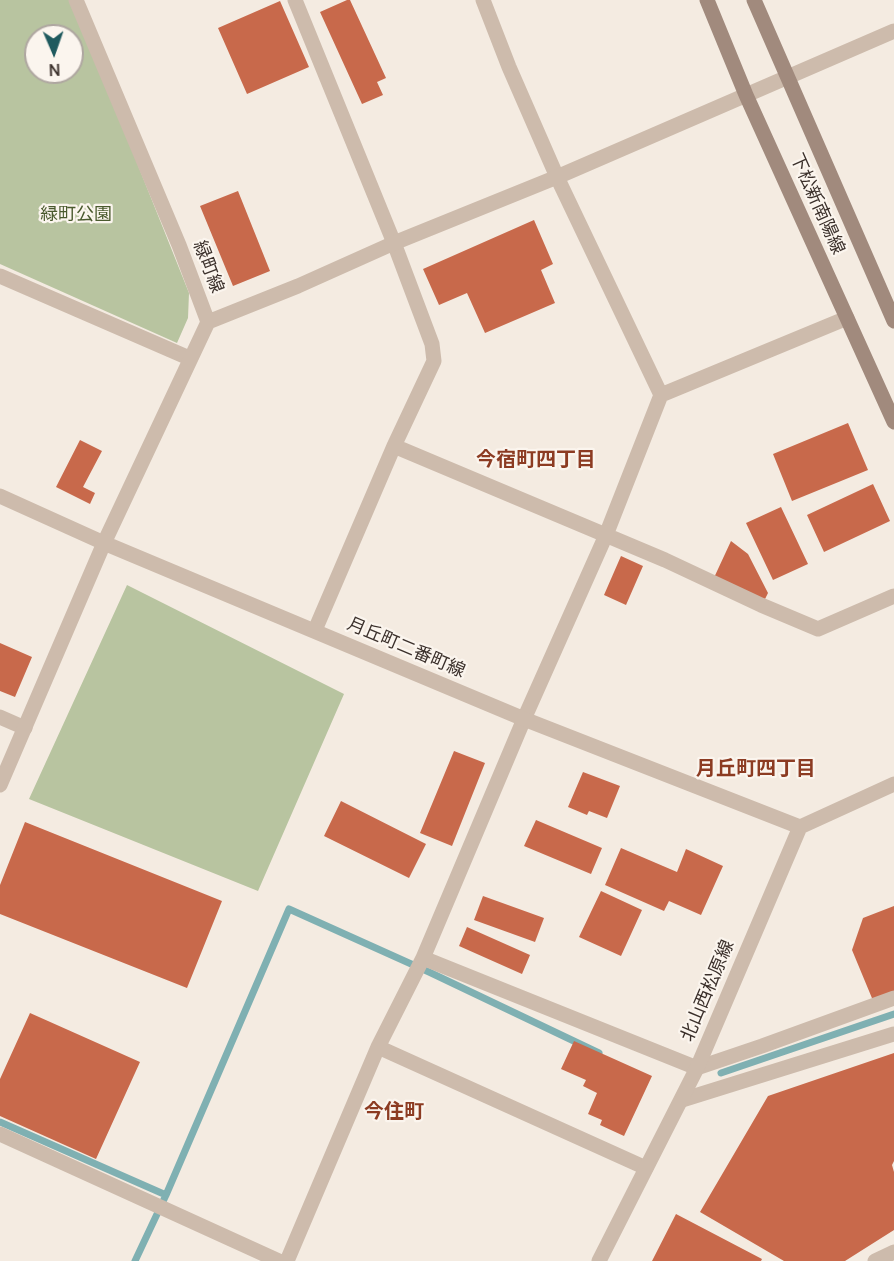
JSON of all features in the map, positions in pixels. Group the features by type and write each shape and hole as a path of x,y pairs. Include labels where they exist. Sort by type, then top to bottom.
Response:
{"main road":[{"name":"下松新南陽線","path":"707,0 746,95 894,422"},
{"name":"下松新南陽線","path":"754,0 894,321"}],"street":[{"name":"緑町線","path":"0,785 104,543 189,358 208,322 174,234 76,0"},
{"path":"295,0 394,243 432,344 434,361 394,446 315,630"},
{"path":"483,0 509,67 557,177 661,395"},
{"path":"208,322 557,177 894,31"},
{"path":"0,276 189,358"},
{"path":"287,1261 378,1047 423,958 524,719 606,535 661,395 847,318"},
{"path":"394,446 606,535 818,630 894,596"},
{"name":"月丘町二番町線","path":"0,496 104,543 524,719 800,826"},
{"path":"0,717 25,728"},
{"path":"800,826 894,784"},
{"name":"北山西松原線","path":"599,1261 685,1094 800,826"},
{"path":"423,958 696,1069 894,998"},
{"path":"685,1094 894,1034"},
{"path":"378,1047 646,1168"},
{"path":"0,1134 279,1261"},
{"path":"875,1261 894,1252"}],"green space":[{"name":"緑町公園","path":"0,0 72,0 82,24 24,24 24,84 84,84 84,30 189,293 188,318 177,343 0,264"},
{"path":"127,585 344,694 258,891 29,799"}],"building":[{"path":"350,0 386,78 377,82 383,95 362,104 320,12"},
{"path":"280,1 309,67 247,94 218,28"},
{"path":"238,191 270,271 233,286 200,206"},
{"path":"534,220 553,264 541,270 555,303 485,333 467,293 439,305 423,269"},
{"path":"848,423 868,470 792,501 773,454"},
{"path":"80,440 102,451 83,487 95,493 90,504 56,487"},
{"path":"873,484 890,521 824,552 807,515"},
{"path":"781,507 808,564 773,580 746,523"},
{"path":"731,541 748,554 768,593 762,605 712,582"},
{"path":"621,556 643,566 626,605 604,595"},
{"path":"0,643 32,657 15,697 0,691"},
{"path":"454,751 485,763 452,846 420,833"},
{"path":"583,772 620,786 607,818 589,811 587,815 568,807"},
{"path":"341,801 426,844 409,878 324,836"},
{"path":"536,820 602,848 591,874 524,846"},
{"path":"25,822 222,901 187,988 0,914 0,885"},
{"path":"621,848 677,872 686,849 723,866 701,915 669,901 664,911 605,885"},
{"path":"601,891 642,910 621,956 579,937"},
{"path":"483,896 544,918 535,942 474,920"},
{"path":"894,906 894,994 874,1003 852,950 863,918"},
{"path":"467,927 530,955 522,974 459,946"},
{"path":"30,1013 140,1062 96,1159 0,1116 0,1079"},
{"path":"574,1041 652,1076 624,1136 600,1125 602,1120 588,1114 597,1093 583,1086 586,1080 561,1069"},
{"path":"894,1053 894,1161 892,1165 894,1230 845,1261 784,1261 700,1212 768,1096"},
{"path":"676,1214 762,1259 761,1261 652,1261"}],"waterway":[{"path":"135,1261 166,1195 289,909 429,972 599,1053"},
{"path":"721,1073 894,1014"},
{"path":"0,1122 166,1195"}],"district":[{"name":"今宿町四丁目","path":"536,460"},
{"name":"月丘町四丁目","path":"756,769"},
{"name":"今住町","path":"394,1112"}]}
